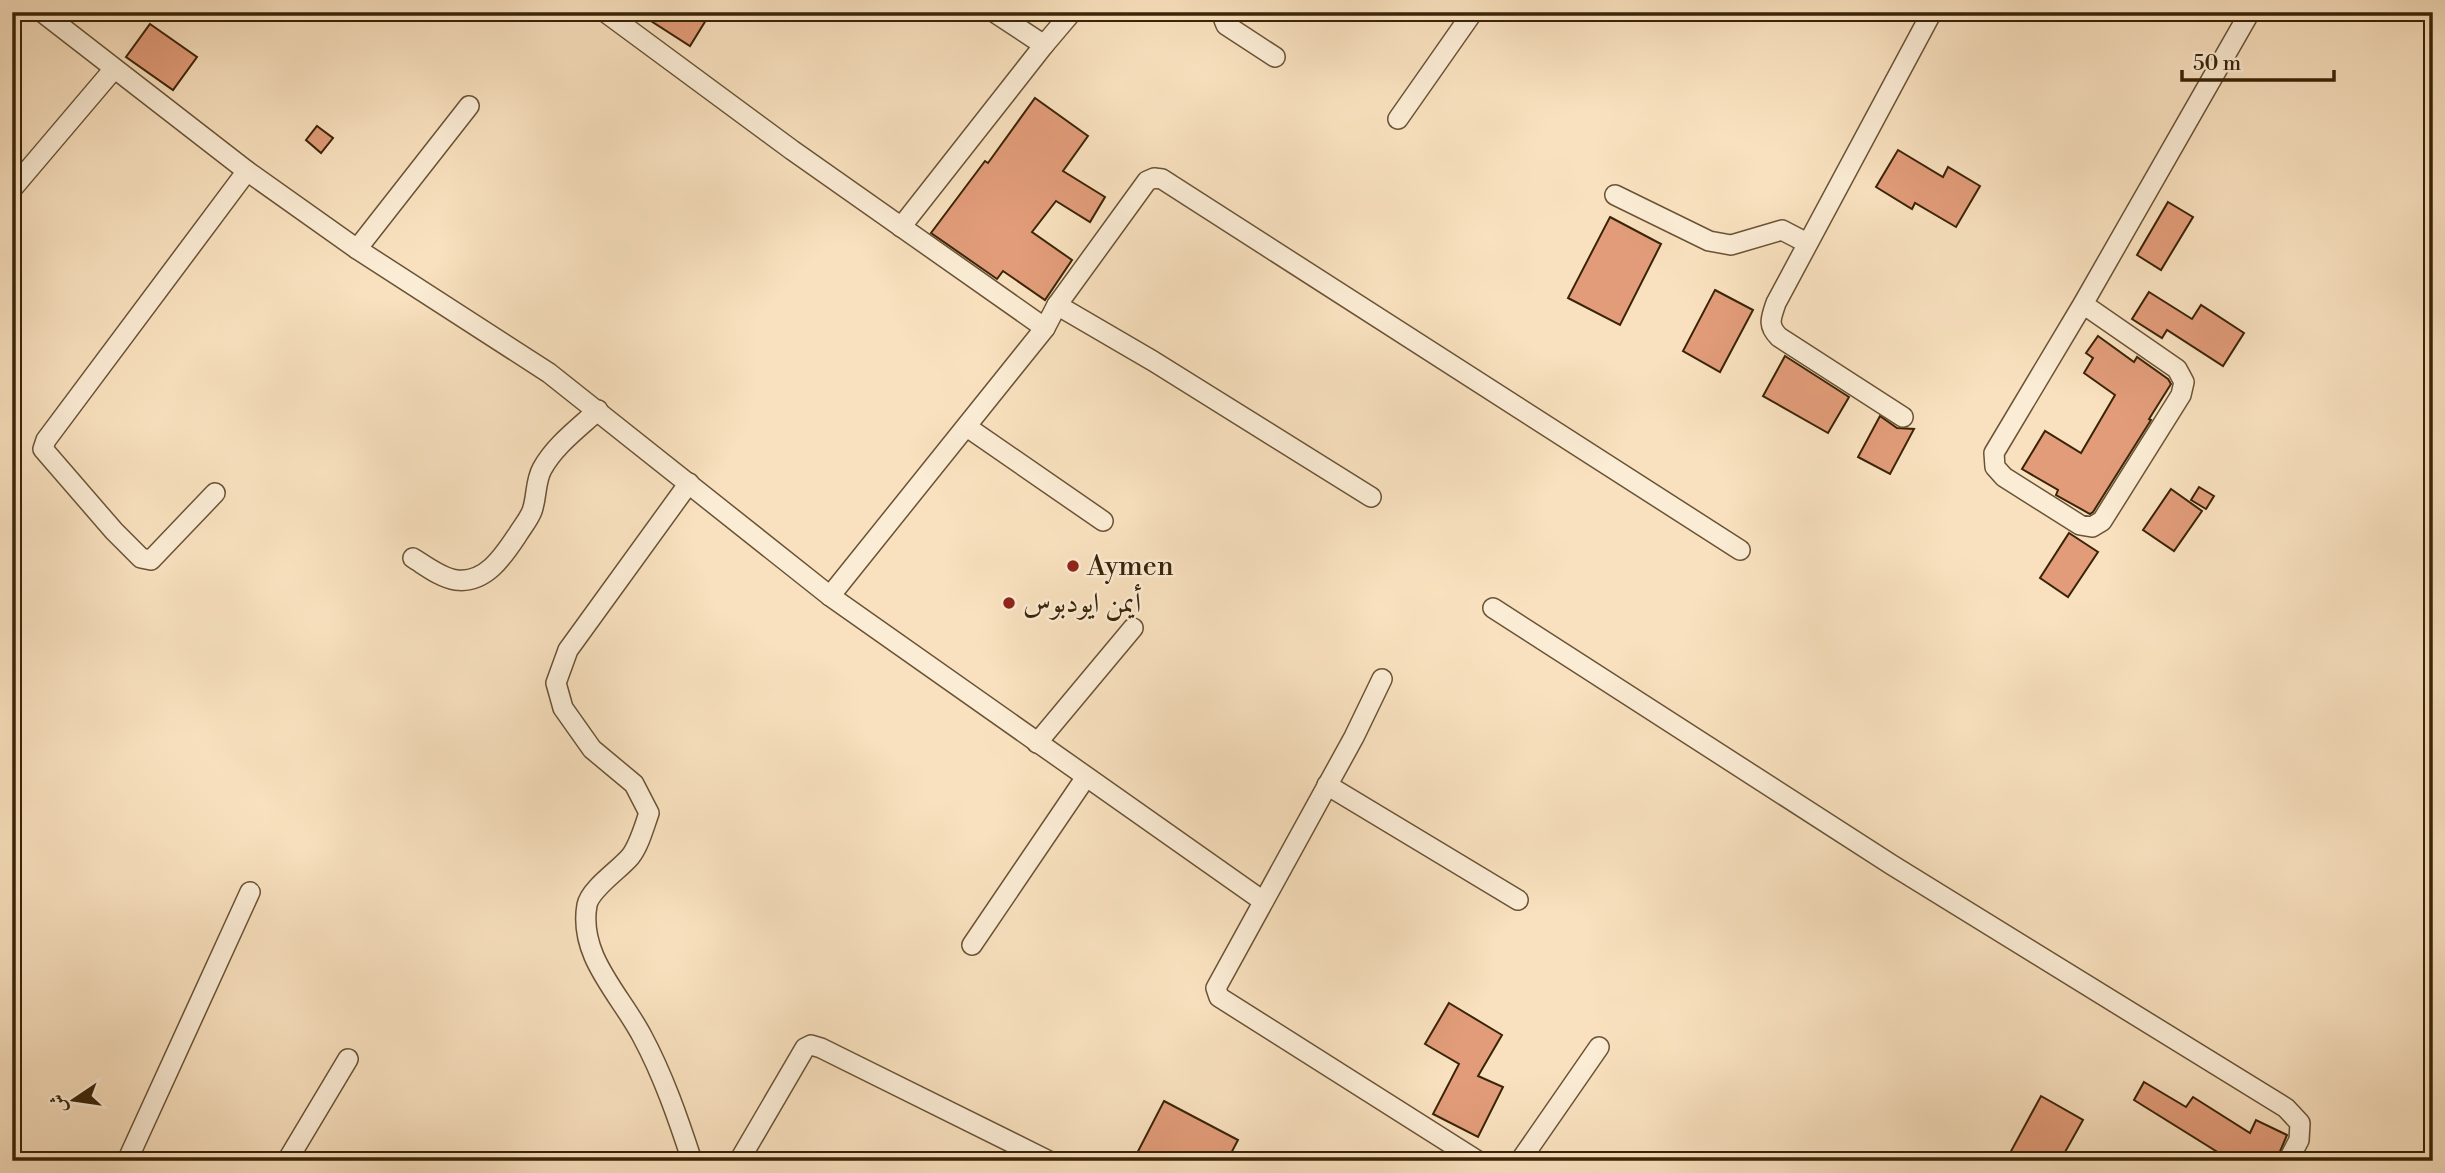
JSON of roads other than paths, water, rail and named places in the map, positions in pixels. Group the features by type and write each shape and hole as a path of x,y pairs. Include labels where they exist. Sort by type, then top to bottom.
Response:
{"street":[{"path":"42,12 247,172 357,250 549,373 830,596 1263,901"},
{"path":"605,12 1045,328"},
{"path":"994,12 1044,45"},
{"path":"901,227 1072,12"},
{"path":"1224,12 1226,25 1275,57"},
{"path":"1398,119 1473,12"},
{"path":"1903,417 1779,337 1772,330 1770,321 1776,303 1807,243 1932,12"},
{"path":"2083,304 2176,369 2184,382 2181,395 2102,521 2092,527 2080,525 2004,477 1995,467 1994,453 2083,304 2250,12"},
{"path":"12,189 113,70"},
{"path":"357,250 469,106"},
{"path":"215,493 151,560 141,558 43,449 46,440 247,172"},
{"path":"830,596 1045,328 1057,305 1147,181 1154,178 1162,179 1740,550"},
{"path":"1615,195 1709,241 1731,245 1782,230 1807,243"},
{"path":"1057,305 1153,361 1371,497"},
{"path":"413,558 455,580 465,580 485,573 501,559 532,513 536,486 548,460 598,410"},
{"path":"967,427 1103,521"},
{"path":"689,483 568,650 555,683 563,708 592,749 634,784 649,813 631,856 608,877 587,902 586,934 601,971 642,1035 677,1113 692,1161"},
{"path":"1493,608 1892,866 2286,1108 2300,1123 2298,1140 2288,1161"},
{"path":"1037,743 1133,628"},
{"path":"1382,679 1216,988 1219,997 1478,1161"},
{"path":"972,944 1086,777"},
{"path":"1327,785 1518,900"},
{"path":"127,1161 250,892"},
{"path":"739,1161 805,1048 811,1045 1049,1161"},
{"path":"1520,1161 1599,1047"},
{"path":"287,1161 348,1059"}],"place":[{"name":"Aymen","path":"1073,566"},
{"name":"أيمن ايودبوس","path":"1009,603"}]}
